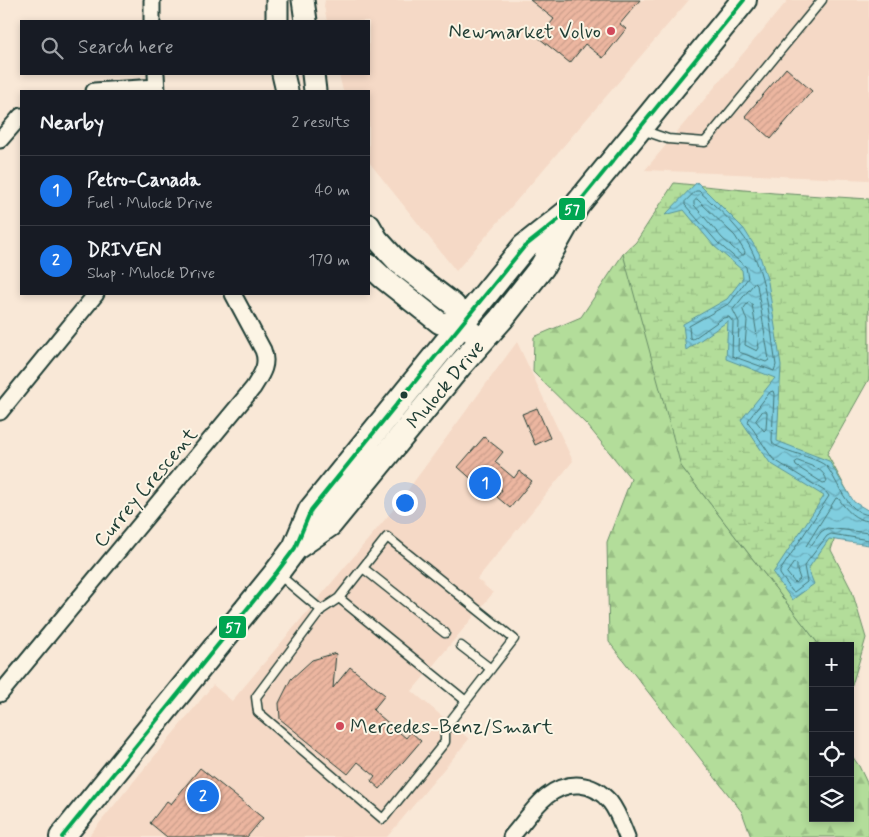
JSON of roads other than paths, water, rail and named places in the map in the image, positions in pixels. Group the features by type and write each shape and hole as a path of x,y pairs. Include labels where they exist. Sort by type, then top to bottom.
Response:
{"main road":[{"path":"277,0 278,20"},
{"path":"303,0 306,20"},
{"name":"Mulock Drive","path":"294,548 330,524 542,267 577,205 744,0"},
{"path":"283,75 287,90"},
{"path":"313,75 315,90"},
{"name":"Mulock Drive","path":"62,837 277,572 294,548 310,510 461,324 524,247 577,205"},
{"path":"370,227 377,240 399,263 454,305 461,324 482,340"},
{"path":"370,266 440,323 461,324"}],"street":[{"path":"152,0 152,20"},
{"path":"103,90 156,84"},
{"path":"0,140 20,117"},
{"path":"0,412 95,295"},
{"name":"Currey Crescent","path":"0,694 254,388 265,368 266,358 234,295"},
{"path":"511,837 546,797 569,784 597,790 610,802 618,814 627,837"}],"lane":[{"path":"640,128 668,139 705,142 822,0"},
{"path":"387,537 514,639 445,728 445,742 383,819 258,712 256,697 321,610 340,598 387,537"},
{"path":"363,568 445,633"},
{"path":"277,572 321,610"},
{"path":"340,598 466,701"},
{"path":"461,646 491,669"}],"water":[{"path":"697,182 744,229 759,253 768,282 781,365 777,441 829,461 854,502 869,511 869,545 829,539 808,569 814,584 792,600 773,573 824,496 770,463 741,420 775,378 726,359 728,321 686,350 683,324 727,299 743,278 742,270 714,246 684,210 665,215"}],"place":[{"name":"Newmarket Volvo","path":"611,31"},
{"name":"Petro-Canada","path":"485,483"},
{"name":"Mercedes-Benz/Smart","path":"340,726"},
{"name":"DRIVEN","path":"203,796"}]}
